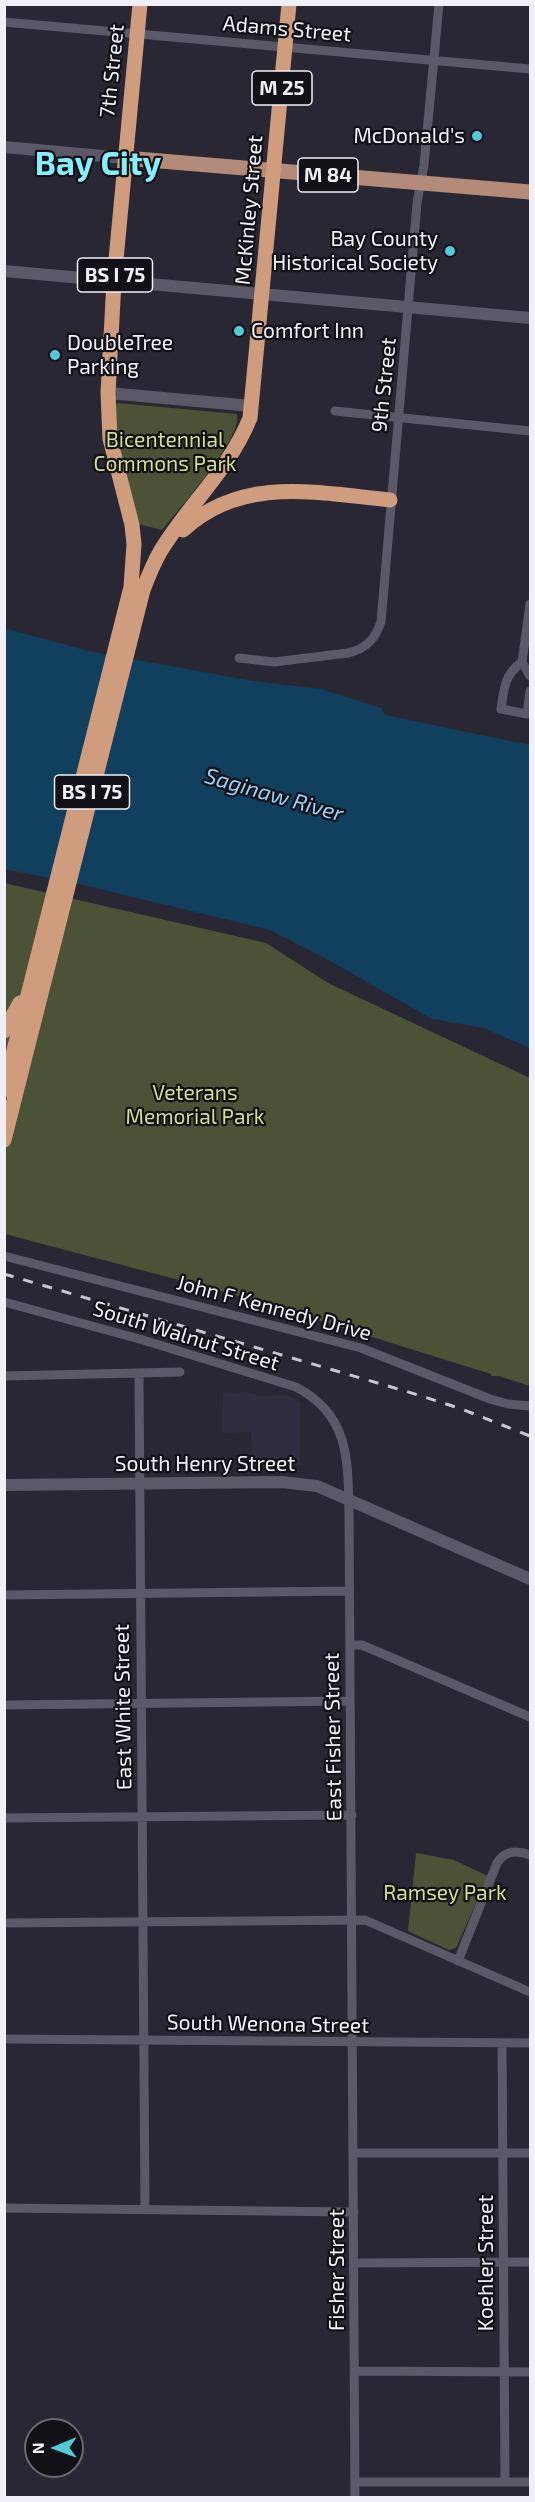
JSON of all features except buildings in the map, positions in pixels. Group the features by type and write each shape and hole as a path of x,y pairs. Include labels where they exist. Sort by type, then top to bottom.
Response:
{"highway":[{"name":"7th Street","path":"108,393 114,281 140,4"},
{"name":"McKinley Street","path":"251,412 289,4"},
{"name":"BS I 75","path":"4,1140 44,961 129,620 134,544 128,506 110,439 108,393"},
{"name":"BS I 75","path":"129,620 161,550 222,470 241,440 251,412"},
{"path":"161,550 201,516 222,502 247,495 286,491 390,500"},
{"name":"BS I 75","path":"4,1089 30,985 44,961"},
{"path":"4,1031 30,985"}],"main road":[{"name":"M 84","path":"125,158 531,192"}],"street":[{"name":"9th Street","path":"239,658 249,661 274,662 330,657 357,651 371,642 381,622 390,500 410,307 417,203 435,60 439,4"},
{"name":"Adams Street","path":"4,22 531,69"},
{"path":"4,147 125,158"},
{"path":"4,271 531,318"},
{"path":"108,393 251,412"},
{"path":"335,411 531,431"},
{"path":"531,604 522,662 531,676"},
{"path":"522,662 512,669 506,680 501,709 527,714 531,691"},
{"name":"John F Kennedy Drive","path":"4,1256 362,1348 490,1399 508,1404 531,1406"},
{"name":"South Walnut Street","path":"4,1302 143,1340 296,1387 325,1407 340,1431"},
{"path":"4,1376 180,1372"},
{"name":"East White Street","path":"139,1374 144,2209"},
{"name":"East Fisher Street","path":"340,1431 346,1454 349,1500 353,2043"},
{"name":"South Henry Street","path":"4,1485 300,1483 317,1485 531,1579"},
{"path":"4,1595 349,1592"},
{"path":"351,1645 362,1645 531,1717"},
{"path":"4,1706 350,1701"},
{"path":"4,1818 352,1815"},
{"path":"458,1961 497,1863 506,1853 531,1855"},
{"path":"4,1923 365,1920 531,1992"},
{"name":"South Wenona Street","path":"4,2039 531,2043"},
{"name":"Fisher Street","path":"353,2043 355,2498"},
{"name":"Koehler Street","path":"502,2043 505,2482"},
{"path":"354,2153 531,2153"},
{"path":"4,2208 354,2212"},
{"path":"355,2263 531,2262"},
{"path":"355,2371 531,2372"},
{"path":"355,2482 531,2482"}],"shaded area":[{"path":"246,1392 260,1396 288,1395 300,1402 300,1465 252,1467 251,1432 222,1433 223,1393"}],"green space":[{"name":"Bicentennial Commons Park","path":"118,403 237,414 236,425 220,456 162,530 138,524 112,421 110,408"},
{"name":"Veterans Memorial Park","path":"4,883 266,943 328,983 530,1078 530,1386 499,1376 491,1376 491,1374 247,1298 5,1234"},
{"name":"Ramsey Park","path":"416,1853 454,1860 488,1876 456,1948 449,1950 408,1931"}],"water":[{"name":"Saginaw River","path":"4,628 88,651 253,681 321,689 381,708 385,715 530,745 530,1048 484,1028 432,1019 323,957 270,930 88,886 5,869"}],"railway":[{"path":"4,1274 405,1391 459,1408 530,1436"}],"place":[{"name":"McDonald's","path":"477,136"},
{"name":"Bay County Historical Society","path":"450,251"},
{"name":"Comfort Inn","path":"239,331"},
{"name":"DoubleTree Parking","path":"55,355"}],"district":[{"name":"Bay City","path":"98,164"}]}
